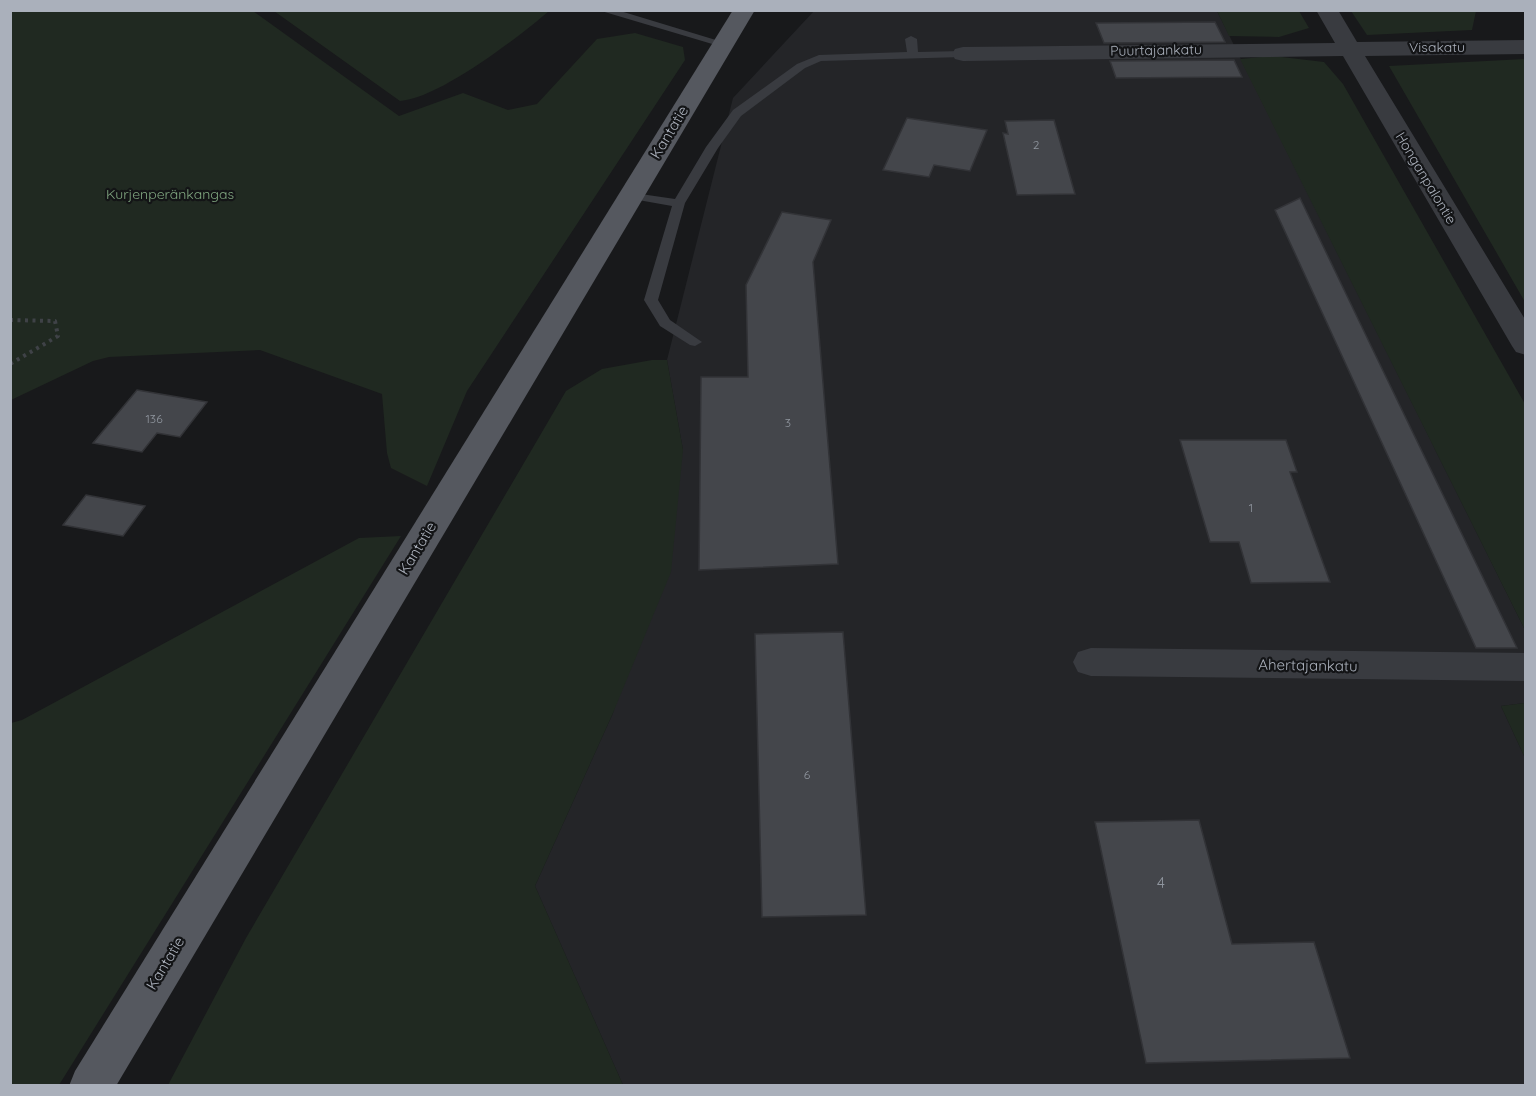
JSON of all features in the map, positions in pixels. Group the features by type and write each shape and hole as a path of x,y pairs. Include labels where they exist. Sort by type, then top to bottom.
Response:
{"main road":[{"name":"Kantatie","path":"91,1086 744,10"}],"street":[{"name":"Honganpalontie","path":"1327,10 1526,346"},
{"name":"Visakatu","path":"1349,48 1526,47"},
{"name":"Puurtajankatu","path":"963,54 1349,48"},
{"name":"Ahertajankatu","path":"1091,662 1526,668"}],"lane":[{"path":"603,10 723,44"},
{"path":"911,39 913,55"},
{"path":"695,342 665,324 651,300 679,203 712,147 737,113 801,66 819,58 963,54"},
{"path":"632,195 679,203"}],"path":[{"path":"10,320 55,321 58,336 10,364"}],"shaded area":[{"path":"814,11 1217,11 1525,630 1525,703 1501,706 1525,758 1525,1085 623,1085 535,886 613,713 683,450 667,360 733,98"}],"green space":[{"name":"Kurjenperänkangas","path":"11,10 253,11 399,116 463,93 508,110 537,104 597,39 635,33 683,47 685,60 467,391 427,486 391,468 387,453 382,394 260,350 109,357 93,361 11,400"},
{"path":"274,11 549,11 478,65 435,90 416,98 400,101"},
{"path":"1217,11 1299,11 1309,28 1279,37 1229,36"},
{"path":"1351,11 1476,11 1472,30 1367,35"},
{"path":"1273,56 1324,62 1343,84 1525,404 1525,630 1240,59"},
{"path":"1526,59 1525,302 1389,66"},
{"path":"652,360 667,360 683,450 671,572 613,713 535,886 623,1085 168,1085 246,938 566,391 602,369"},
{"path":"401,536 59,1085 11,1085 11,723 22,720 359,538"},
{"path":"1526,703 1525,758 1501,706"}],"building":[{"path":"1215,22 1225,42 1104,43 1096,23"},
{"path":"1234,60 1242,77 1116,78 1110,61"},
{"path":"907,118 987,130 970,171 934,165 929,177 883,170"},
{"path":"1054,120 1075,194 1017,195 1003,133 1008,134 1005,121"},
{"path":"1300,198 1517,648 1476,648 1275,210"},
{"path":"782,212 831,220 813,262 838,564 699,570 701,377 748,377 746,285"},
{"path":"137,390 207,402 180,437 157,433 142,452 93,443"},
{"path":"1180,440 1286,440 1297,472 1290,472 1330,582 1251,583 1239,542 1210,542"},
{"path":"86,495 145,506 123,536 63,525"},
{"path":"843,632 866,915 762,917 755,634"},
{"path":"1199,820 1232,944 1314,942 1350,1058 1146,1063 1095,822"}]}
